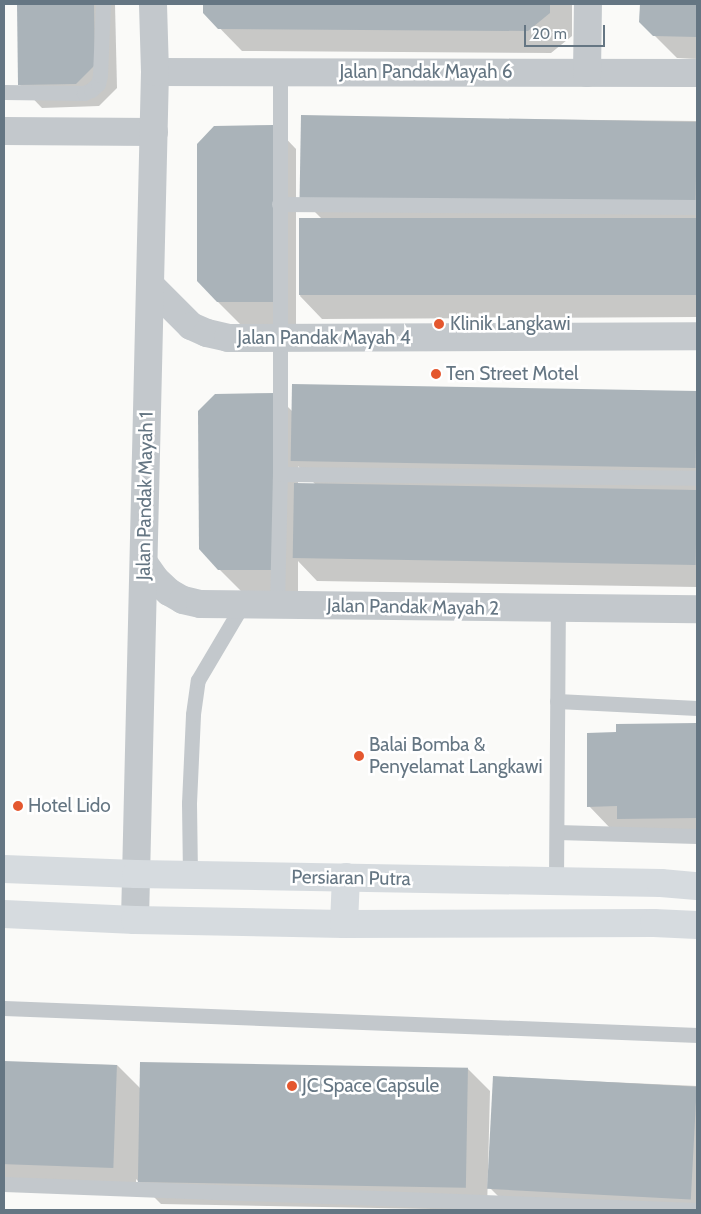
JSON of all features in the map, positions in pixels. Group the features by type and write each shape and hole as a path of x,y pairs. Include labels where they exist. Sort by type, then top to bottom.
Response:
{"main road":[{"name":"Persiaran Putra","path":"4,869 136,874 556,881 697,886"},
{"path":"344,924 346,877"},
{"path":"4,914 135,920 344,924 654,923 697,925"}],"street":[{"name":"Jalan Pandak Mayah 1","path":"135,920 154,132 153,4"},
{"path":"587,72 588,4"},
{"name":"Jalan Pandak Mayah 6","path":"155,72 697,72"},
{"path":"4,131 154,132"},
{"name":"Jalan Pandak Mayah 4","path":"150,285 191,326 207,333 228,338 697,336"},
{"name":"Jalan Pandak Mayah 2","path":"144,563 156,579 183,600 200,604 697,609"}],"lane":[{"path":"4,92 84,93 92,90 98,84 100,76 103,4"},
{"path":"277,605 280,474 278,338 280,72"},
{"path":"279,204 697,207"},
{"path":"280,474 697,478"},
{"path":"190,875 188,836 192,714 198,680 243,604"},
{"path":"556,881 558,608"},
{"path":"557,701 697,708"},
{"path":"557,832 697,836"},
{"path":"4,1008 697,1035"},
{"path":"4,1184 697,1210"}],"building":[{"path":"17,4 94,4 95,65 76,84 18,85"},
{"path":"203,4 550,4 550,13 528,31 218,29 203,13"},
{"path":"640,4 697,4 697,37 653,36 639,22"},
{"path":"301,115 697,122 695,206 300,199"},
{"path":"274,125 274,302 217,302 197,281 197,144 214,126"},
{"path":"299,218 697,218 697,295 299,295"},
{"path":"292,384 697,391 696,468 291,461"},
{"path":"276,393 275,570 218,570 199,549 198,411 215,394"},
{"path":"294,483 697,490 696,565 293,558"},
{"path":"697,723 697,818 617,819 617,806 587,807 587,733 616,732 616,724"},
{"path":"4,1061 117,1065 113,1168 4,1164"},
{"path":"140,1062 468,1068 466,1188 138,1182"},
{"path":"493,1076 697,1087 691,1200 487,1189"}],"place":[{"name":"Klinik Langkawi","path":"439,324"},
{"name":"Ten Street Motel","path":"436,374"},
{"name":"Balai Bomba & Penyelamat Langkawi","path":"359,756"},
{"name":"Hotel Lido","path":"18,806"},
{"name":"JC Space Capsule","path":"292,1086"}]}
